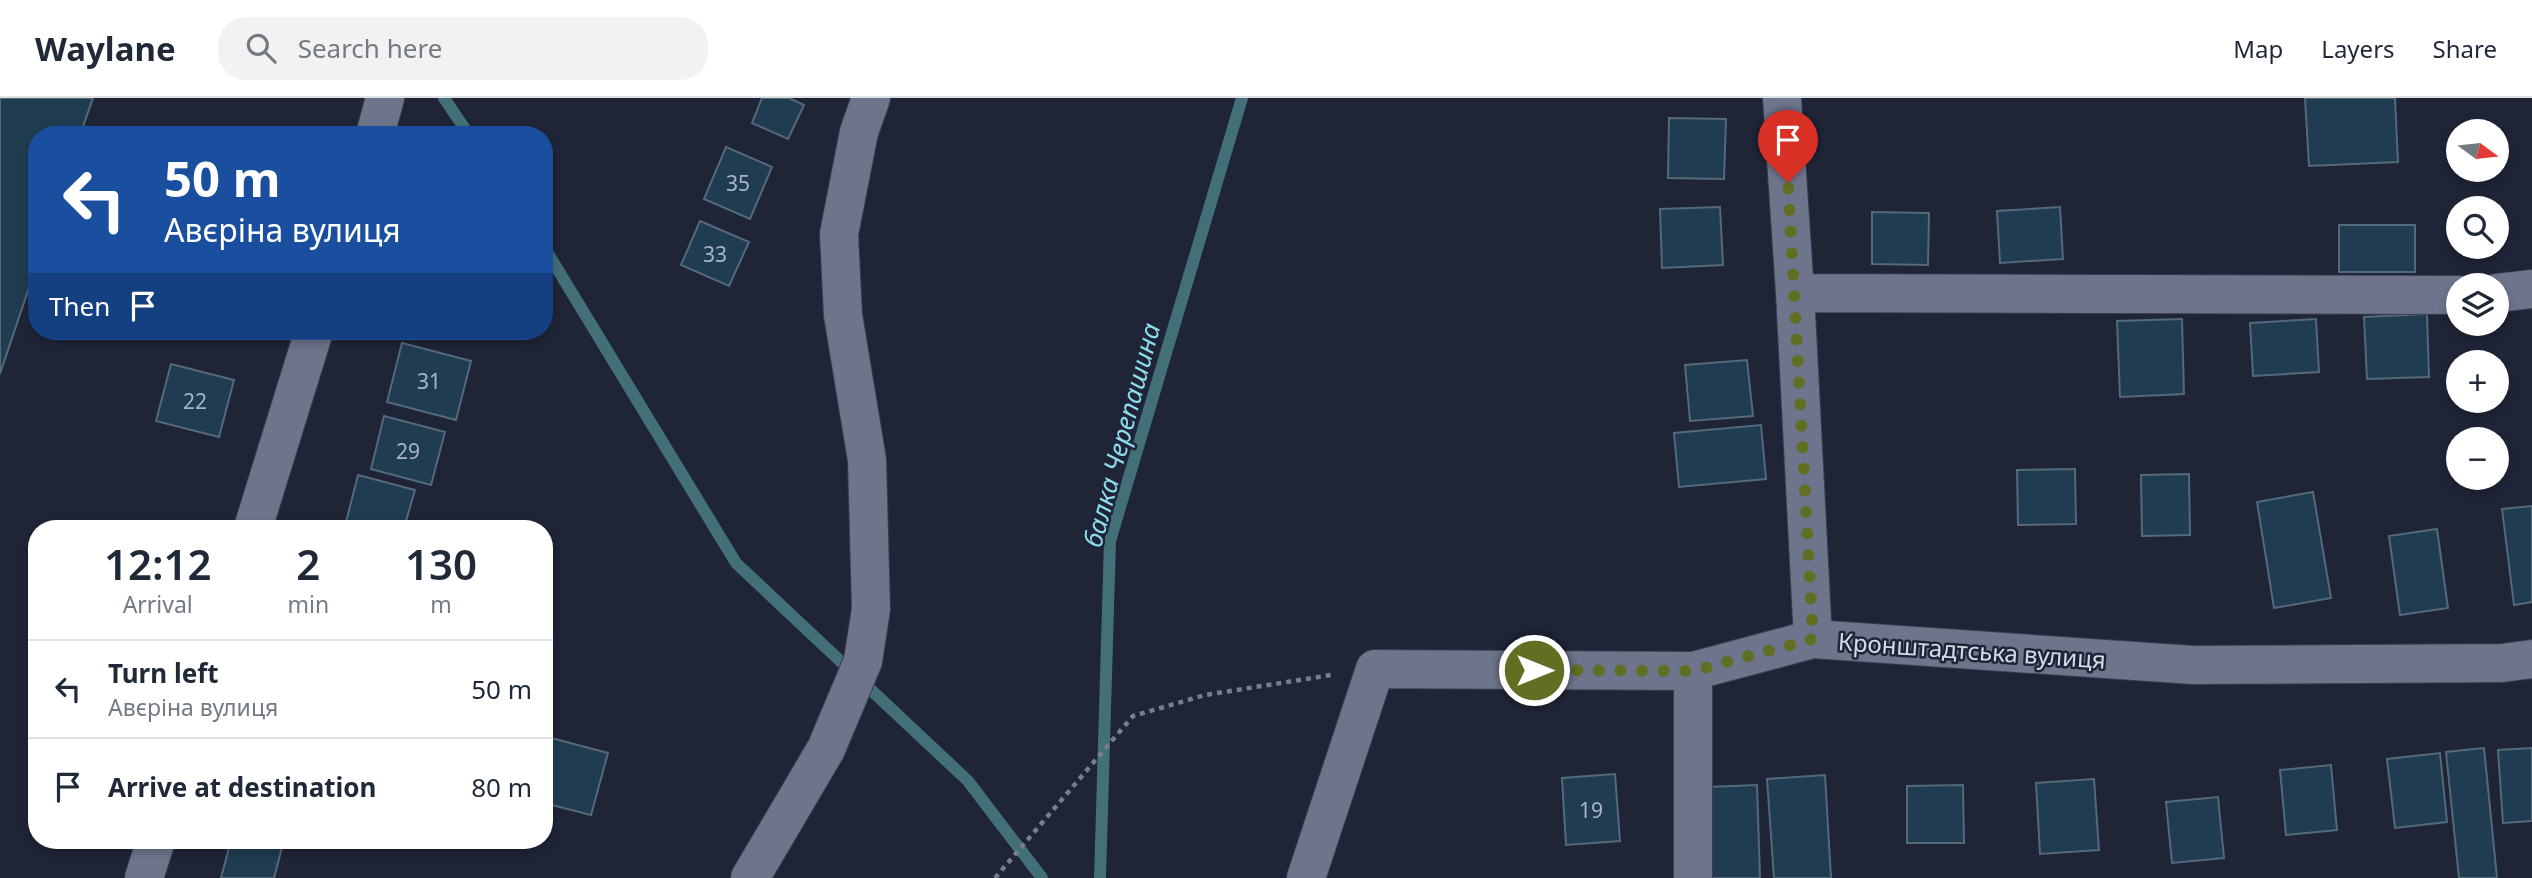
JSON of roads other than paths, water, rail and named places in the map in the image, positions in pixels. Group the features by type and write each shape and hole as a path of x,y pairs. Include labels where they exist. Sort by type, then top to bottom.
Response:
{"street":[{"path":"377,126 385,98"},
{"path":"750,878 826,749 863,661 871,609 867,460 843,315 839,234 859,132 871,98"},
{"path":"1782,98 1813,639"},
{"path":"2509,292 2532,289"},
{"path":"1795,293 2446,295"},
{"path":"255,520 311,340"},
{"name":"Кронштадтська вулиця","path":"1306,878 1375,669 1693,671 1813,639 2193,665 2502,663 2532,659"},
{"path":"1693,671 1693,878"},
{"path":"144,878 153,849"}],"waterway":[{"path":"444,98 463,126"},
{"name":"балка Черепашина","path":"1100,878 1110,541 1242,98"},
{"path":"553,262 736,563 968,781 1042,878"}]}
